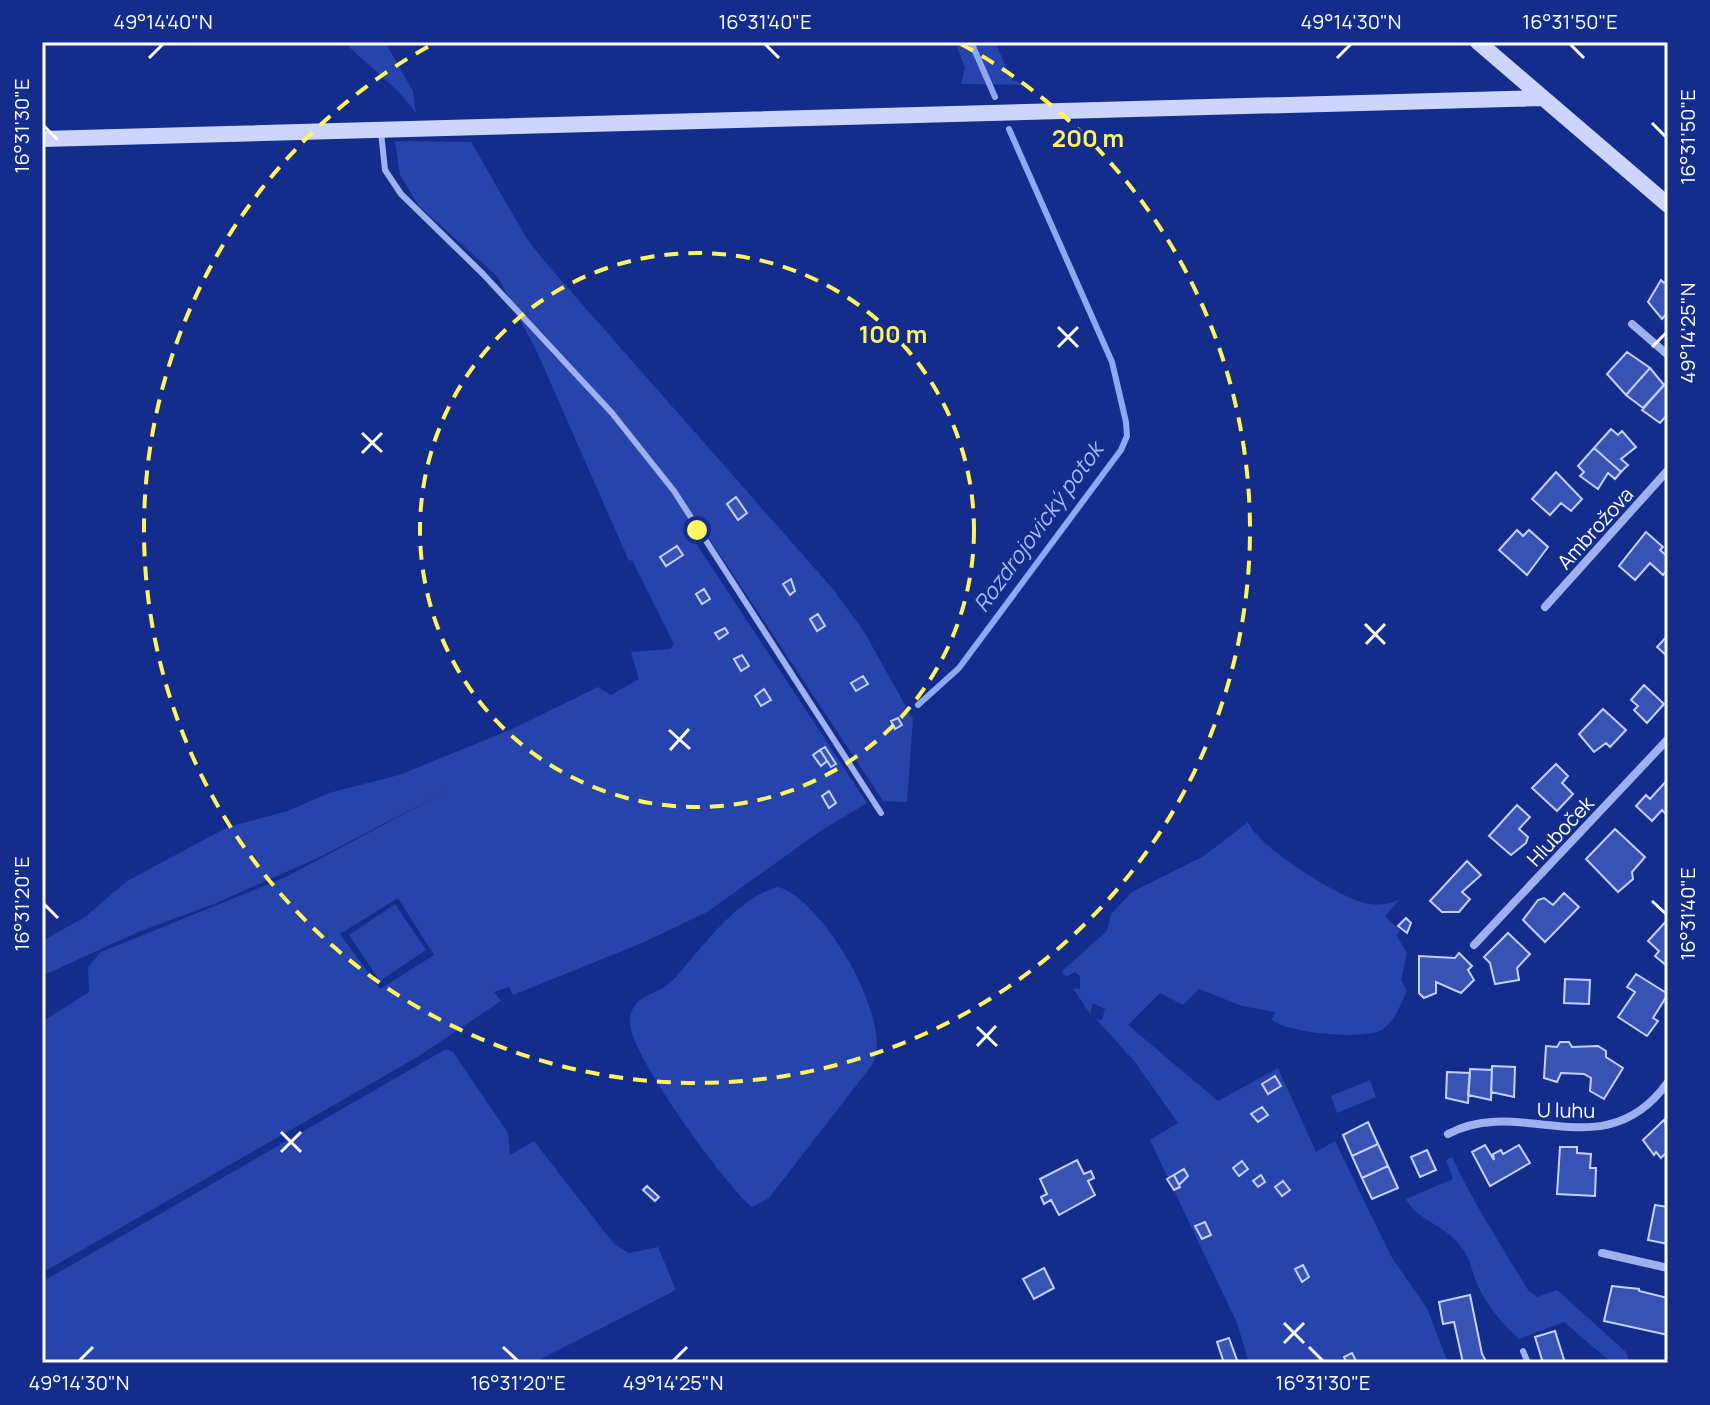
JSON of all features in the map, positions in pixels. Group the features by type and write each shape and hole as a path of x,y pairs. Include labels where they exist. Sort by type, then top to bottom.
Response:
{"street":[{"path":"1478,42 1668,205"},
{"path":"42,139 1541,98"},
{"path":"1632,324 1668,355"},
{"name":"Ambrožova","path":"1545,607 1668,470"},
{"name":"Hluboček","path":"1474,945 1668,739"},
{"name":"U luhu","path":"1448,1134 1470,1123 1608,1127 1634,1117 1653,1103 1668,1082"},
{"path":"1602,1253 1668,1268"}],"lane":[{"path":"381,129 385,170 401,194 483,274 612,413 674,491 881,813"},
{"path":"1523,1351 1528,1363"}],"shaded area":[{"path":"344,42 385,42 413,91 416,113 391,85"},
{"path":"955,42 995,42 1012,80 1029,85 961,84 965,68"},
{"path":"395,141 471,142 527,239 545,262 832,588 863,630 913,719 907,802 883,801 695,517 684,525 867,803 819,832 707,912 642,943 513,995 509,987 494,992 501,1001 419,1056 42,1273 42,1016 45,1020 89,992 88,967 101,952 286,877 454,787 324,855 214,904 138,932 42,976 42,941 85,917 127,881 228,827 288,811 329,793 399,775 510,730 598,687 611,695 639,679 631,652 670,649 674,644 632,560 629,561 537,352 498,277 419,206 400,175","holes":["398,898 434,955 380,989 340,934"]},
{"path":"1248,822 1282,857 1336,891 1369,904 1387,904 1400,899 1385,916 1400,931 1396,935 1407,953 1401,980 1407,991 1394,1017 1387,1026 1374,1033 1345,1035 1310,1032 1272,1020 1275,1012 1242,1006 1199,989 1183,1005 1160,993 1128,1025 1218,1101 1278,1068 1316,1152 1335,1141 1392,1258 1427,1308 1448,1363 1249,1363 1237,1323 1150,1140 1178,1123 1135,1062 1096,1019 1102,1020 1105,1009 1093,1003 1090,1014 1073,988 1080,989 1080,976 1075,972 1066,977 1062,971 1107,931 1111,914 1132,892 1204,856"},
{"path":"778,887 796,896 815,914 851,965 874,1021 877,1046 872,1065 769,1198 752,1207 722,1174 662,1091 630,1024 631,1014 639,1001 668,985 734,913 763,893"},
{"path":"395,904 426,950 380,981 349,935"},
{"path":"446,1049 453,1052 508,1133 510,1155 534,1141 614,1244 629,1253 658,1247 676,1290 533,1363 42,1363 42,1282"},
{"path":"1370,1080 1376,1097 1337,1113 1331,1096"},
{"path":"1452,1157 1528,1290 1537,1297 1557,1290 1626,1352 1630,1363 1612,1363 1564,1322 1519,1339 1501,1321 1482,1293 1462,1249 1451,1236 1416,1212 1406,1199 1453,1179 1446,1160"}],"building":[{"path":"1661,280 1664,283 1668,280 1668,312 1662,319 1648,302"},
{"path":"1627,352 1650,368 1626,395 1607,374"},
{"path":"1650,368 1664,385 1643,408 1626,395"},
{"path":"1666,383 1668,414 1660,423 1642,410"},
{"path":"1611,429 1618,435 1622,431 1636,447 1621,459 1628,465 1621,472 1594,448"},
{"path":"1594,448 1621,472 1615,479 1608,473 1598,489 1580,476 1584,472 1578,466"},
{"path":"1556,472 1582,499 1571,511 1561,503 1550,515 1532,499"},
{"path":"736,497 747,513 738,520 727,504"},
{"path":"1517,530 1523,536 1529,530 1548,547 1527,575 1499,550"},
{"path":"1646,532 1663,547 1660,550 1668,557 1668,569 1663,575 1650,563 1635,580 1619,566"},
{"path":"677,546 683,555 666,566 660,557"},
{"path":"791,579 795,591 790,595 783,584"},
{"path":"704,589 710,599 702,604 696,594"},
{"path":"818,614 825,626 817,631 810,619"},
{"path":"725,628 728,633 719,639 715,633"},
{"path":"1668,635 1668,657 1657,647"},
{"path":"742,655 749,666 741,671 734,659"},
{"path":"863,676 868,684 856,691 851,683"},
{"path":"1644,685 1664,704 1647,723 1634,710 1638,706 1631,700"},
{"path":"764,689 771,700 761,706 755,696"},
{"path":"1603,709 1626,730 1610,747 1606,743 1594,752 1579,734"},
{"path":"898,718 902,725 895,729 891,721"},
{"path":"825,747 836,764 831,767 820,750"},
{"path":"820,750 827,761 821,766 813,755"},
{"path":"1556,764 1568,776 1562,783 1573,794 1557,811 1532,788"},
{"path":"1668,779 1668,816 1662,810 1652,821 1636,806 1646,795 1650,799"},
{"path":"829,791 836,803 829,808 822,796"},
{"path":"1517,805 1530,817 1519,829 1528,837 1526,843 1511,855 1489,836"},
{"path":"1615,829 1645,857 1632,872 1633,879 1618,892 1586,859"},
{"path":"1467,861 1481,875 1462,892 1470,899 1459,912 1442,912 1430,901"},
{"path":"1564,893 1579,907 1545,942 1523,920 1538,900 1544,898 1553,905"},
{"path":"1406,918 1411,923 1407,933 1398,926"},
{"path":"1668,919 1667,966 1655,956 1659,951 1648,941"},
{"path":"1508,933 1530,954 1517,968 1519,980 1495,984 1490,963 1484,957"},
{"path":"1459,953 1472,966 1468,970 1474,980 1461,993 1436,982 1436,993 1424,998 1419,993 1419,956 1455,958"},
{"path":"1636,974 1668,994 1653,1018 1658,1021 1647,1036 1618,1017 1635,992 1627,987"},
{"path":"1565,979 1590,980 1589,1004 1564,1003"},
{"path":"1560,1042 1569,1042 1572,1047 1598,1046 1606,1051 1606,1057 1623,1068 1604,1099 1590,1091 1591,1078 1584,1074 1561,1073 1557,1082 1544,1078 1546,1046 1557,1047"},
{"path":"1492,1066 1515,1067 1514,1097 1491,1092"},
{"path":"1470,1069 1492,1070 1491,1100 1468,1095"},
{"path":"1447,1072 1470,1073 1468,1103 1446,1098"},
{"path":"1275,1076 1281,1086 1268,1094 1262,1084"},
{"path":"1262,1107 1268,1115 1258,1122 1251,1114"},
{"path":"1665,1119 1668,1151 1661,1158 1656,1152 1654,1155 1643,1140"},
{"path":"1368,1122 1378,1144 1352,1156 1343,1135"},
{"path":"1378,1144 1388,1166 1362,1178 1352,1156"},
{"path":"1485,1145 1494,1160 1493,1154 1501,1150 1503,1154 1519,1145 1530,1163 1490,1186 1472,1152"},
{"path":"1560,1147 1577,1147 1577,1153 1591,1154 1590,1168 1596,1168 1595,1196 1557,1194"},
{"path":"1427,1150 1436,1170 1420,1177 1411,1157"},
{"path":"1077,1160 1084,1174 1091,1171 1094,1178 1088,1181 1095,1195 1059,1215 1051,1200 1044,1204 1041,1197 1047,1194 1040,1179"},
{"path":"1242,1161 1248,1169 1239,1176 1233,1168"},
{"path":"1388,1166 1398,1188 1372,1199 1362,1178"},
{"path":"1184,1169 1188,1176 1179,1185 1174,1175"},
{"path":"1174,1175 1180,1187 1174,1190 1167,1179"},
{"path":"1261,1175 1265,1182 1258,1187 1253,1181"},
{"path":"1283,1181 1290,1190 1282,1196 1275,1187"},
{"path":"647,1186 659,1197 655,1201 643,1190"},
{"path":"1655,1205 1668,1207 1668,1244 1648,1240"},
{"path":"1205,1222 1211,1235 1202,1239 1195,1226"},
{"path":"1303,1265 1309,1277 1302,1282 1295,1269"},
{"path":"1044,1268 1054,1288 1034,1299 1023,1279"},
{"path":"1612,1286 1639,1289 1668,1298 1668,1335 1604,1321"},
{"path":"1470,1295 1482,1354 1487,1363 1463,1363 1454,1322 1443,1324 1439,1302"},
{"path":"1555,1331 1565,1363 1543,1363 1535,1337"},
{"path":"1229,1338 1238,1363 1224,1363 1217,1342"},
{"path":"1352,1353 1357,1363 1347,1363 1344,1357"}],"waterway":[{"name":"Rozdrojovický potok","path":"971,42 995,97"},
{"name":"Rozdrojovický potok","path":"918,705 959,668 1121,450 1127,436 1112,362 1009,129"}]}
